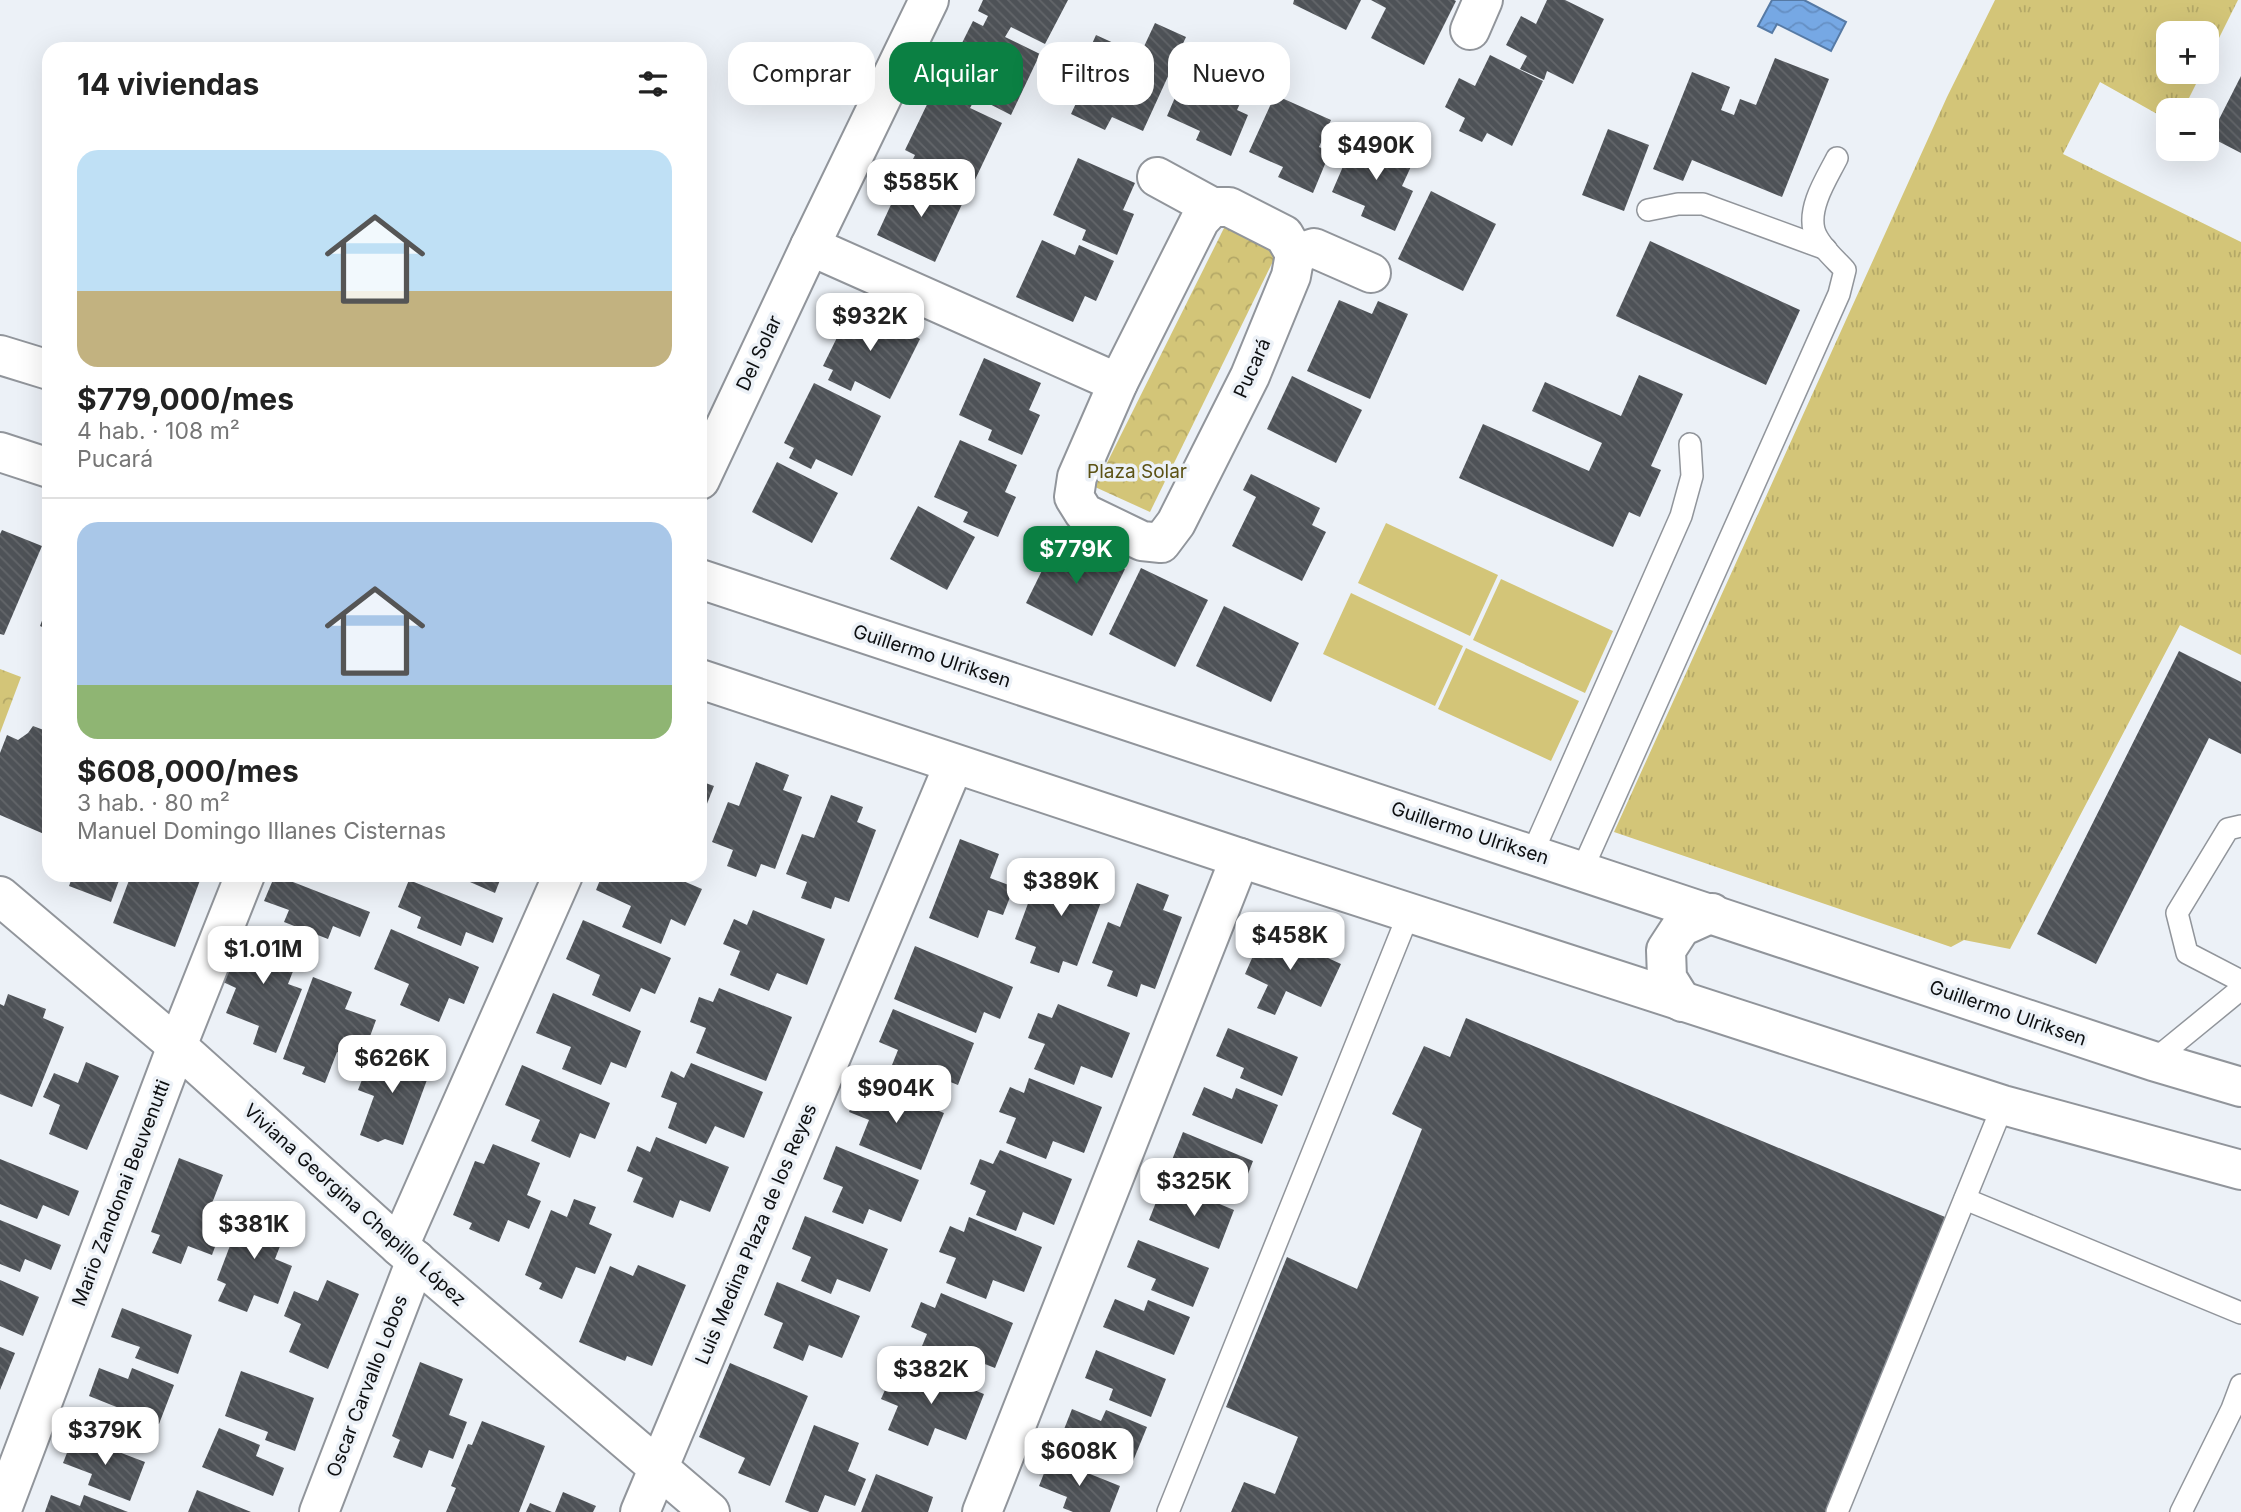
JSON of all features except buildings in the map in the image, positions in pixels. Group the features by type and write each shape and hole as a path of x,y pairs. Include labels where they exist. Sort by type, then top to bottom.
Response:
{"street":[{"name":"Del Solar","path":"707,465 929,0"},
{"path":"1157,177 1212,207 1229,207 1284,235 1295,254 1314,248 1371,273"},
{"name":"Pucará","path":"1212,207 1200,220 1118,383 1077,477 1074,497 1084,513 1142,541 1161,543 1176,523 1250,376 1291,276 1295,254"},
{"path":"810,246 1118,383"},
{"path":"0,355 42,368"},
{"path":"0,452 42,466"},
{"name":"Guillermo Ulriksen","path":"707,581 2153,1061 2241,1087"},
{"path":"707,681 1240,858 2003,1105 2241,1170"},
{"name":"Luis Medina Plaza de los Reyes","path":"640,1512 954,764"},
{"path":"982,1512 1240,858"},
{"name":"Mario Zandonai Beuvenutti","path":"1,1512 177,1046 242,882"},
{"name":"Oscar Carvallo Lobos","path":"319,1512 407,1253 560,882"},
{"name":"Viviana Georgina Chepillo López","path":"0,897 177,1046 407,1253 710,1512"},
{"path":"1682,1002 1667,978 1666,950 1681,927 1712,913"}],"lane":[{"path":"1583,870 1839,294 1844,270 1814,231 1814,210 1837,158"},
{"path":"1648,210 1678,204 1703,204 1826,249"},
{"path":"1532,854 1681,516 1692,476 1689,444"},
{"path":"2241,826 2228,829 2177,913 2187,953 2241,981"},
{"path":"1168,1512 1409,913"},
{"path":"2153,1061 2241,989"},
{"path":"1837,1512 2003,1105"},
{"path":"1965,1199 2241,1313"},
{"path":"2181,1512 2232,1409 2241,1385"}],"green space":[{"path":"1995,0 2238,0 2219,38 2219,21 2156,21 2156,84 2196,84 2189,98 2156,98 2156,113 2100,82 2063,154 2241,242 2241,655 2180,625 2010,949 1964,940 1951,947 1614,832 1947,97"},
{"name":"Plaza Solar","path":"1231,214 1281,245 1150,512 1095,487"},
{"path":"1386,523 1498,575 1470,636 1358,583"},
{"path":"1501,579 1613,631 1585,693 1473,640"},
{"path":"1351,593 1463,646 1435,706 1323,654"},
{"path":"1466,648 1579,701 1551,761 1438,709"},
{"path":"0,669 21,677 0,733"}],"water":[{"path":"1772,0 1804,0 1846,22 1831,51 1777,24 1772,33 1758,26"}]}
